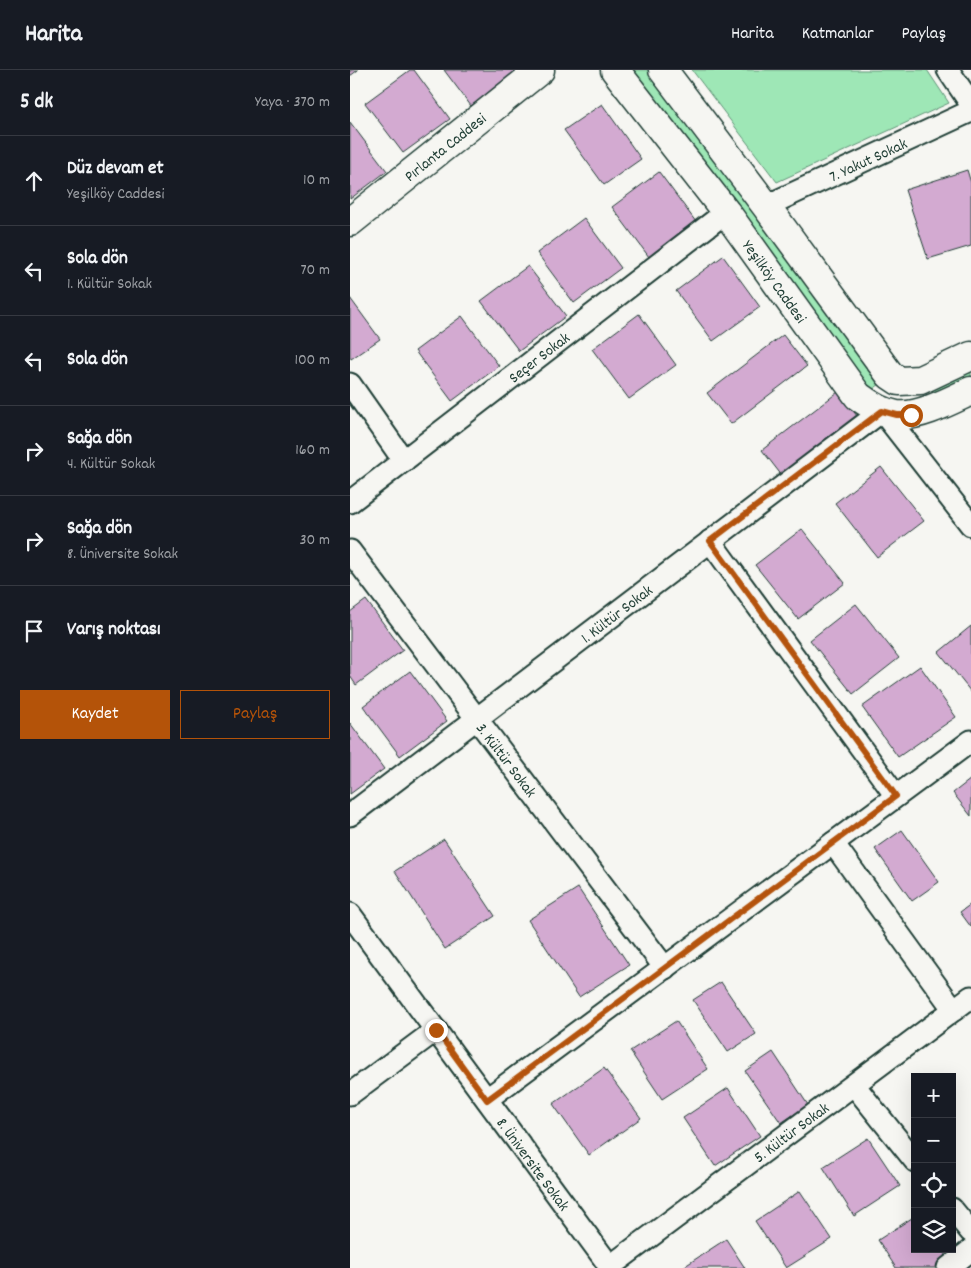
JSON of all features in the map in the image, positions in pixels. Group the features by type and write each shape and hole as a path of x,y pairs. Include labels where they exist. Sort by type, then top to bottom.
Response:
{"street":[{"name":"Pırlanta Caddesi","path":"350,222 540,70"},
{"name":"Yeşilköy Caddesi","path":"616,70 726,212 858,396 882,411 897,415 911,415 971,391"},
{"path":"663,70 766,206 885,369 899,381 920,380 971,356"},
{"path":"948,70 971,104"},
{"name":"7. Yakut Sokak","path":"766,206 971,111"},
{"name":"Seçer Sokak","path":"350,502 726,212"},
{"path":"899,381 882,411 971,525"},
{"path":"350,384 404,461"},
{"name":"1. Kültür Sokak","path":"350,815 882,411"},
{"path":"710,541 896,796"},
{"name":"3. Kültür Sokak","path":"350,551 665,968"},
{"path":"487,1100 971,741"},
{"path":"833,843 954,1010"},
{"name":"8. Üniversite Sokak","path":"350,914 610,1268"},
{"name":"5. Kültür Sokak","path":"610,1268 971,997"},
{"path":"350,1094 436,1030"},
{"path":"854,1085 911,1156"},
{"path":"956,1214 971,1232"},
{"path":"948,1268 971,1250"}],"green space":[{"path":"631,70 649,70 880,384 872,390"},
{"path":"692,70 927,70 949,103 777,182"},
{"path":"971,371 971,379 934,396 930,389"}],"building":[{"path":"350,70 358,70 350,76"},
{"path":"410,70 414,70 450,119 403,153 365,103"},
{"path":"444,70 518,70 518,71 471,106"},
{"path":"602,104 641,159 604,185 564,130"},
{"path":"350,122 387,171 350,199"},
{"path":"967,170 971,183 971,246 928,259 905,190"},
{"path":"659,172 696,222 649,257 612,207"},
{"path":"584,218 621,268 574,303 537,253"},
{"path":"723,256 760,307 713,341 676,291"},
{"path":"528,266 566,316 519,351 481,301"},
{"path":"350,298 380,339 351,359 350,357"},
{"path":"639,314 676,365 629,399 592,349"},
{"path":"462,316 499,366 452,401 415,351"},
{"path":"783,335 807,366 731,424 707,393"},
{"path":"838,392 862,422 786,481 762,450"},
{"path":"881,467 924,521 877,557 835,503"},
{"path":"802,529 845,583 798,619 755,565"},
{"path":"366,600 403,650 356,685 350,676 350,612"},
{"path":"856,604 899,658 853,694 810,640"},
{"path":"971,626 971,692 939,652"},
{"path":"920,666 956,717 898,757 862,707"},
{"path":"410,671 447,721 400,756 363,706"},
{"path":"350,723 384,769 350,794"},
{"path":"971,779 971,816 953,793"},
{"path":"902,830 939,882 912,901 875,849"},
{"path":"444,839 495,916 445,949 395,871"},
{"path":"578,888 629,965 579,997 528,920"},
{"path":"971,904 971,927 960,912"},
{"path":"721,982 756,1034 728,1052 693,1000"},
{"path":"676,1021 708,1069 662,1099 630,1051"},
{"path":"773,1052 808,1105 781,1123 745,1071"},
{"path":"604,1068 641,1118 589,1155 553,1104"},
{"path":"728,1088 760,1136 715,1166 683,1118"},
{"path":"868,1138 900,1186 854,1216 823,1167"},
{"path":"800,1191 832,1239 786,1268 755,1221"},
{"path":"911,1219 911,1253 951,1253 955,1259 941,1268 896,1268 878,1240"},
{"path":"726,1239 745,1268 682,1268"}],"route":[{"path":"436,1030 487,1100 896,796 710,541 882,411 897,415 911,415"}]}
